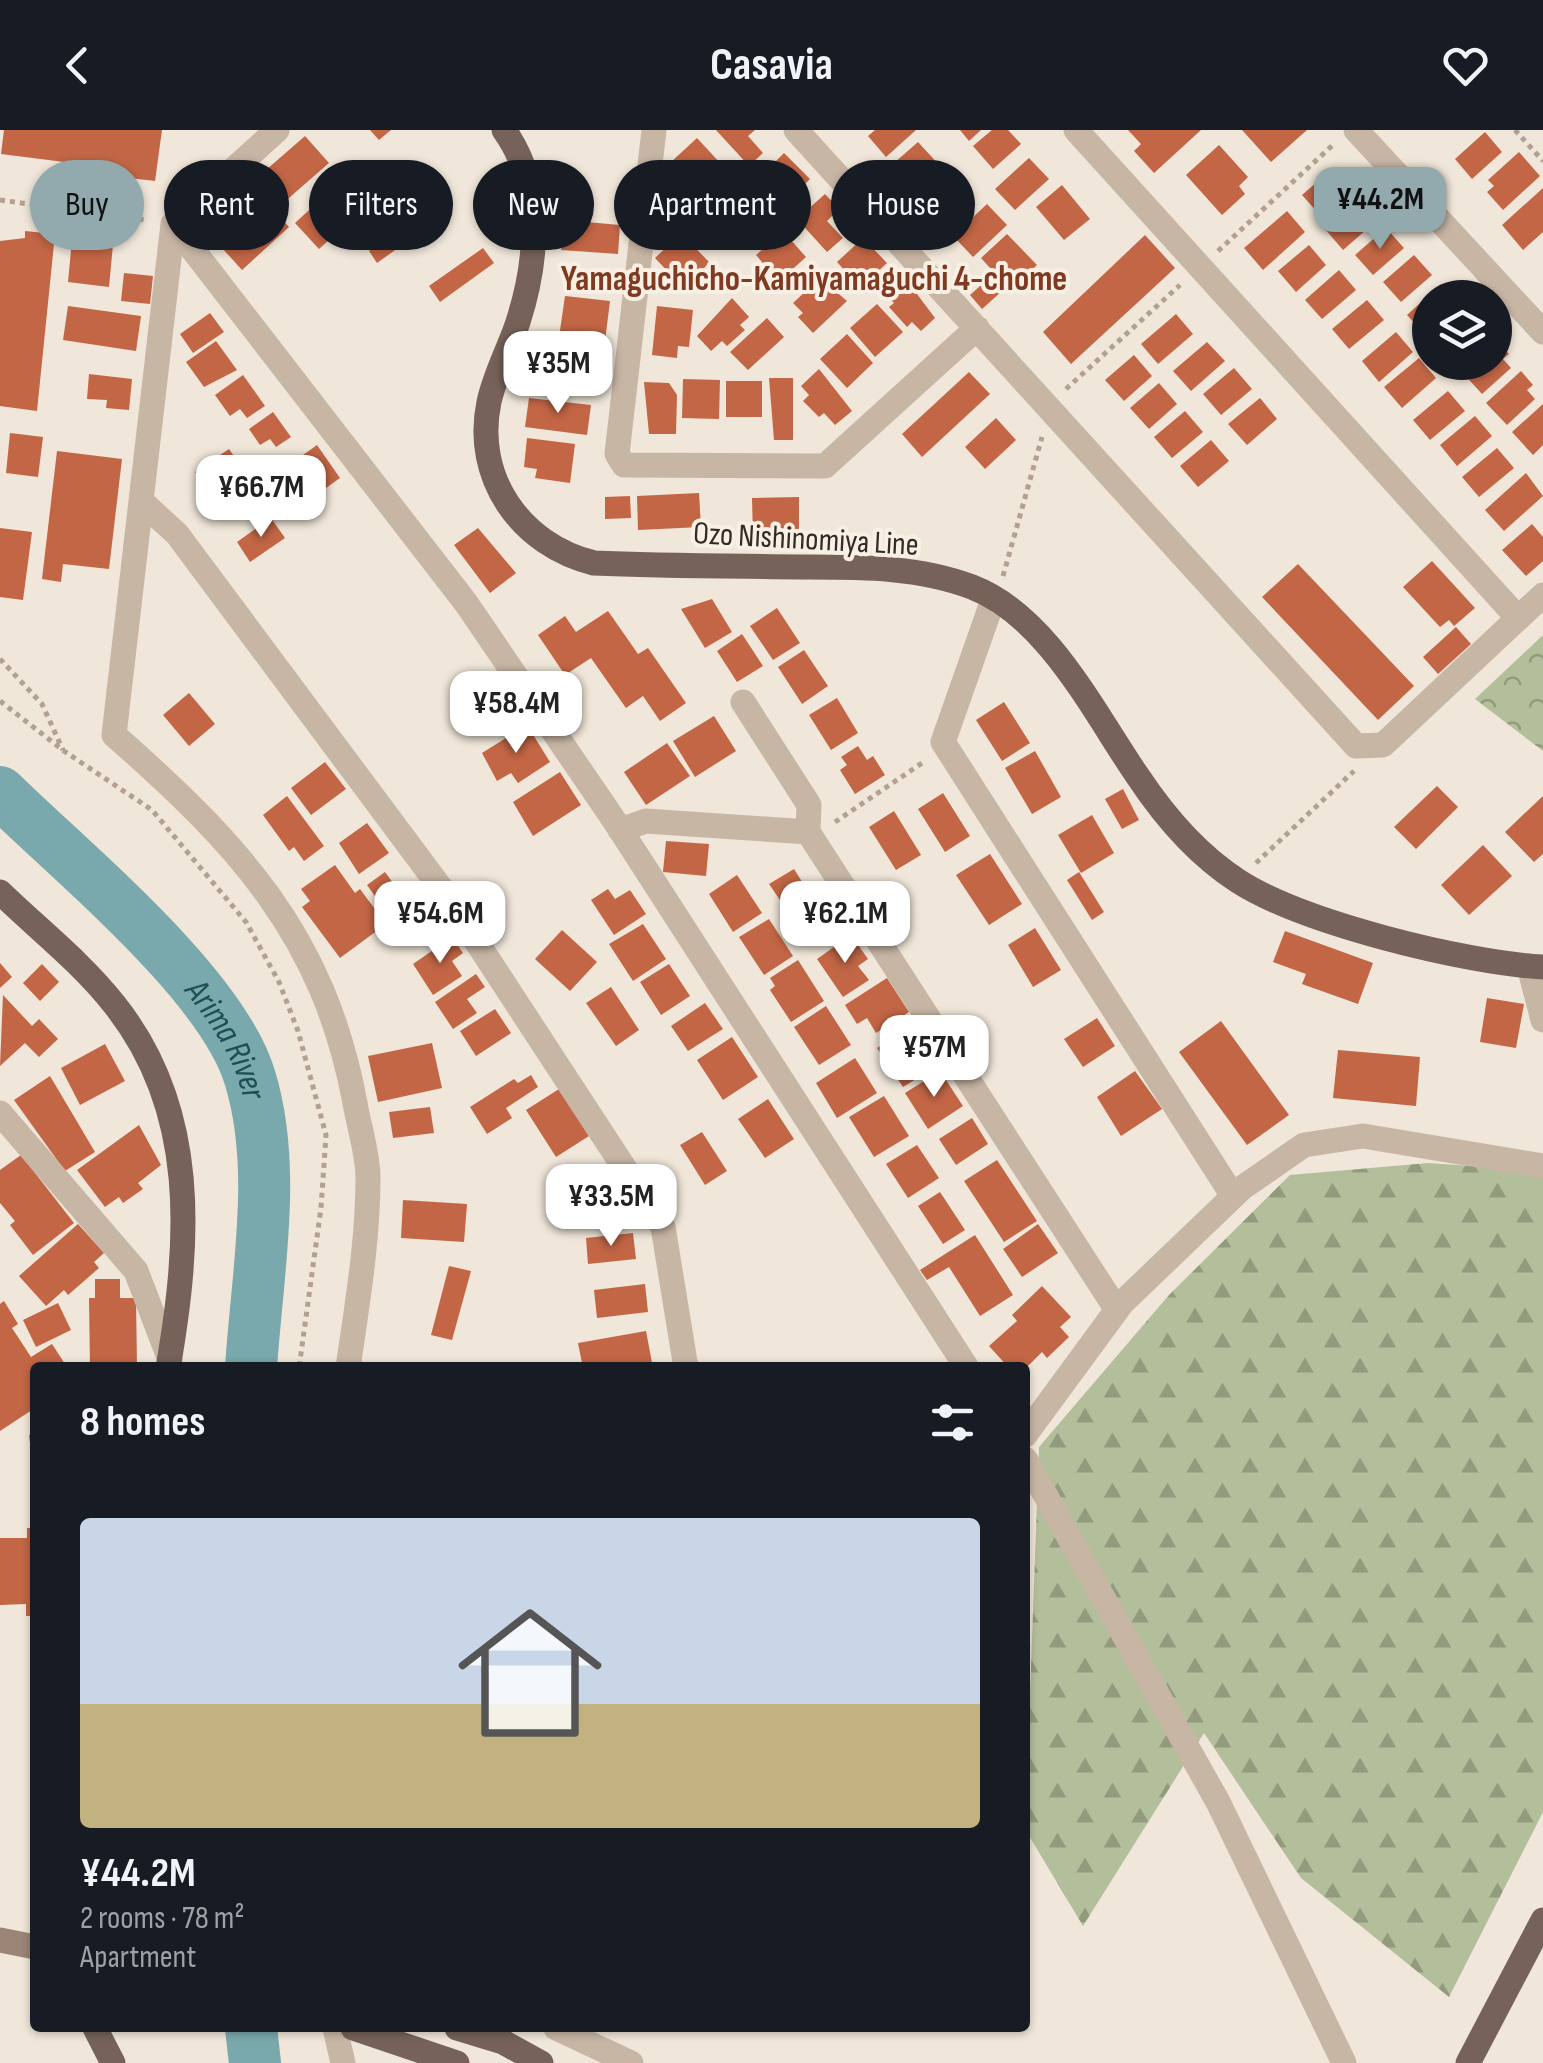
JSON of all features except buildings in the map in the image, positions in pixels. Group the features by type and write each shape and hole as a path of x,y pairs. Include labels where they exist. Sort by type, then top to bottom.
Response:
{"main road":[{"name":"Ozo Nishinomiya Line","path":"504,130 527,182 532,262 517,325 494,382 486,428 493,476 522,524 554,550 594,563 878,568 996,591 1061,659 1141,782 1188,841 1239,882 1308,914 1480,962 1536,966"},
{"path":"0,892 112,1001 136,1034 164,1090 179,1149 185,1217 169,1362"},
{"path":"1468,2063 1543,1920"},
{"path":"97,2032 113,2063"},
{"path":"364,2032 457,2063"},
{"path":"470,2032 504,2042 542,2063"}],"street":[{"path":"244,160 277,130"},
{"path":"654,130 617,454 624,465 825,466 977,328"},
{"path":"796,130 1356,746 1383,745 1543,595"},
{"path":"1076,130 1518,618"},
{"path":"1346,136 1543,332"},
{"path":"170,250 114,736 229,844 279,906 318,976 347,1058 368,1175 349,1362"},
{"path":"193,250 466,604 620,830 963,1362"},
{"path":"142,502 177,534 446,894 662,1227 685,1362"},
{"path":"996,591 943,742 1233,1196"},
{"path":"743,702 809,805 810,835 1117,1310"},
{"path":"620,830 646,822 810,835"},
{"path":"1536,966 1543,1020"},
{"path":"0,1114 136,1270 168,1362"},
{"path":"1030,1428 1117,1310 1233,1196 1304,1145 1363,1136 1543,1166"},
{"path":"1030,1468 1218,1802 1344,2063"},
{"path":"0,1940 30,1946"},
{"path":"336,2032 342,2063"},
{"path":"565,2032 631,2063"}],"path":[{"path":"1515,130 1543,161"},
{"path":"996,591 1050,408 1346,136"},
{"path":"0,200 164,223"},
{"path":"0,659 42,704 64,751"},
{"path":"0,700 64,751 152,810 246,922 292,1015 326,1135 321,1208 300,1362"},
{"path":"1251,868 1369,756 1369,745"},
{"path":"810,835 946,746"}],"green space":[{"path":"1543,635 1543,751 1475,699"},
{"path":"1428,1163 1543,1171 1543,1812 1449,1997 1301,1878 1204,1733 1083,1926 1030,1837 1030,1693 1039,1447 1169,1295 1290,1175"}],"waterway":[{"name":"Arima River","path":"0,792 178,965 234,1042 250,1078 263,1148 264,1185 251,1362"},
{"name":"Arima River","path":"251,2032 255,2063"}],"district":[{"name":"Yamaguchicho-Kamiyamaguchi 4-chome","path":"814,278"}]}
